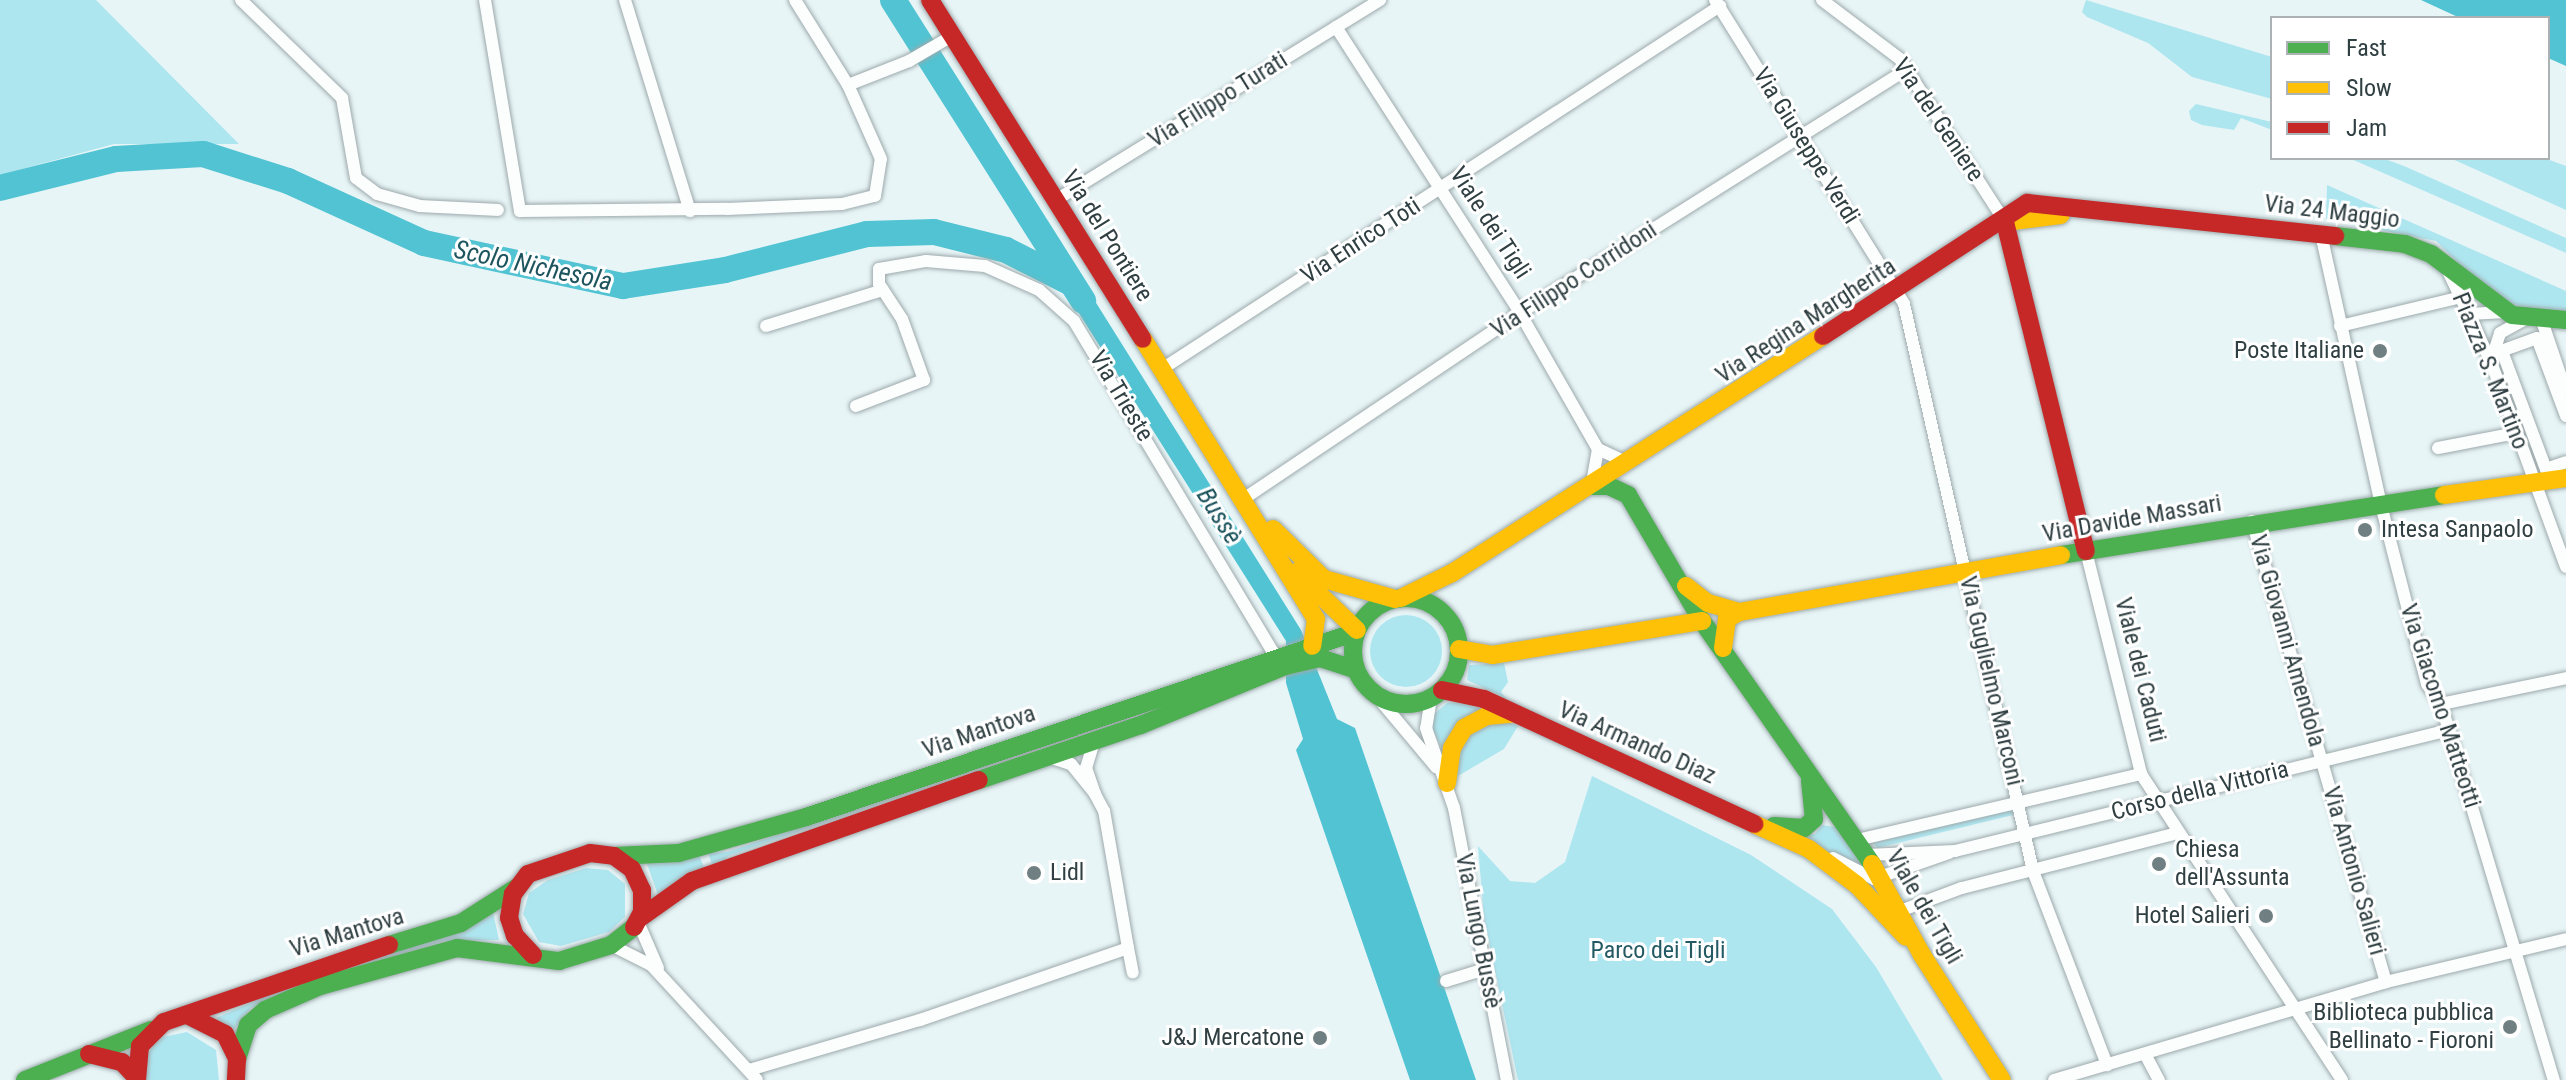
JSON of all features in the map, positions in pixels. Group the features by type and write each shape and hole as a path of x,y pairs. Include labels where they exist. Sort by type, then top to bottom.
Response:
{"street":[{"path":"241,0 342,98 356,178 377,194 420,206 498,210"},
{"path":"485,0 520,211 690,211 842,204 875,196 881,159 848,85 795,0"},
{"path":"625,0 690,211"},
{"name":"Via del Pontiere","path":"930,0 946,39 1056,200 1276,550 1316,619 1316,652"},
{"name":"Via Filippo Turati","path":"1056,200 1380,0"},
{"name":"Via del Geniere","path":"1822,0 1907,69 2005,222"},
{"name":"Via Giuseppe Verdi","path":"1718,3 1897,291"},
{"name":"Via Enrico Toti","path":"1162,369 1440,190 1718,3"},
{"name":"Viale dei Tigli","path":"1336,27 1520,313 1598,449"},
{"path":"848,85 909,61 946,39"},
{"name":"Via Filippo Corridoni","path":"1245,498 1520,313 1907,69"},
{"name":"Via 24 Maggio","path":"2005,222 2041,213 2165,218 2405,244 2440,261 2506,312 2534,320 2566,320"},
{"name":"Via Regina Margherita","path":"1398,598 1452,573 2005,222"},
{"name":"Viale dei Caduti","path":"2005,222 2141,774 2342,1080"},
{"name":"Via Giacomo Matteotti","path":"2321,234 2380,501 2427,684 2441,704 2554,1080"},
{"name":"Via Trieste","path":"883,290 879,269 926,261 985,266 1039,290 1074,321 1281,658"},
{"name":"Piazza S. Martino","path":"2440,261 2462,297 2491,362 2566,567"},
{"path":"766,326 883,290 902,319 924,380 856,406"},
{"name":"Via Guglielmo Marconi","path":"1897,291 1915,345 2033,871 2107,1065"},
{"path":"2340,326 2462,297"},
{"path":"2469,314 2506,312"},
{"path":"2491,362 2500,333 2534,320 2565,385"},
{"path":"2566,416 2537,338 2502,351 2546,469 2566,462"},
{"path":"2438,448 2516,433"},
{"path":"1598,449 1631,461 1623,478 1624,489 1591,486 1598,449"},
{"name":"Via Davide Massari","path":"1739,612 2252,521 2380,501 2566,478"},
{"name":"Viale dei Tigli","path":"1624,489 1702,621 1862,847 1922,955 2002,1080"},
{"name":"Via del Pontiere","path":"1245,498 1324,579 1398,598"},
{"name":"Via Giovanni Amendola","path":"2252,521 2323,761"},
{"name":"Via del Pontiere","path":"1276,550 1356,631"},
{"path":"1677,579 1708,603 1739,612"},
{"path":"1316,652 1356,670 1374,693 1398,703 1436,694 1456,668 1459,649 1456,633 1437,608 1398,598 1368,613 1356,631 1356,670"},
{"path":"1723,648 1727,619 1739,612"},
{"path":"1459,649 1492,655 1702,621"},
{"name":"Via Mantova","path":"25,1080 82,1054 223,1006 283,977 461,923 516,888 540,868 590,853 614,856 679,853 806,817 1281,658 1316,652 1356,631"},
{"name":"Via Mantova","path":"236,1080 237,1059 248,1025 265,1010 320,986 447,949 476,947 567,960 611,945 692,881 742,861 1094,742 1281,658"},
{"path":"2441,704 2566,678"},
{"name":"Via Lungo Bussè","path":"1374,693 1447,783"},
{"name":"Via Armando Diaz","path":"1436,694 1471,694 1763,825 1866,876 1880,877"},
{"name":"Via Lungo Bussè","path":"1436,694 1426,728 1447,783 1507,1080"},
{"path":"1447,783 1452,748 1464,728 1487,716 1517,715"},
{"name":"Corso della Vittoria","path":"1880,877 1951,852 2449,730"},
{"path":"1094,742 1086,768 1104,811 1133,973"},
{"path":"1049,757 1071,764 1095,794"},
{"name":"Viale dei Tigli","path":"1763,825 1804,828 1814,819 1815,798 1800,760"},
{"name":"Via Antonio Salieri","path":"2323,761 2386,982"},
{"name":"Corso della Vittoria","path":"1862,847 2020,803 2141,774"},
{"name":"Corso della Vittoria","path":"1900,911 2033,871 2178,833"},
{"name":"Corso della Vittoria","path":"1862,847 1951,852"},
{"name":"Via Armando Diaz","path":"1809,849 1878,905 1922,955"},
{"path":"614,856 640,883 639,920 662,975"},
{"path":"516,888 510,924 533,955"},
{"path":"2054,1080 2386,982 2566,939"},
{"path":"611,945 638,955 662,975 753,1075 1128,948"},
{"path":"1446,981 1485,969"},
{"path":"189,1016 225,1034 237,1059"},
{"path":"137,1079 137,1056 153,1029"},
{"path":"82,1054 108,1056 137,1079"},
{"path":"2145,1054 2159,1080"}],"green space":[{"path":"0,0 96,0 239,144 114,144 0,175"},
{"path":"2086,0 2270,56 2270,98 2192,77 2148,43 2082,12"},
{"path":"2196,104 2270,122 2270,129 2241,118 2234,130 2202,125 2191,120 2189,111"},
{"path":"2354,160 2388,160 2404,166 2566,238 2566,253"},
{"path":"2454,160 2550,160 2566,166 2566,210"},
{"path":"2327,185 2566,291 2566,312 2540,312 2512,304 2482,286 2436,241 2326,219"},
{"path":"1413,615 1432,625 1440,637 1440,665 1432,677 1420,685 1399,687 1380,677 1372,665 1370,644 1380,625 1392,617"},
{"path":"1504,663 1508,682 1501,692 1507,699 1467,680 1469,665"},
{"path":"1461,702 1483,710 1443,750 1431,727 1433,715 1447,703"},
{"path":"1505,721 1518,726 1504,749 1458,776 1455,760 1475,727"},
{"path":"1101,726 728,856 722,864 713,867 708,853 727,852"},
{"name":"Parco dei Tigli","path":"1592,776 1751,855 1832,909 1876,967 1943,1080 1518,1080 1484,918 1478,846 1510,881 1535,883 1565,862"},
{"path":"2012,809 2013,815 1877,848 1873,843"},
{"path":"1822,825 1841,828 1867,871 1795,836 1815,834"},
{"path":"699,855 705,870 659,898 646,861"},
{"path":"586,868 608,870 625,884 625,917 609,932 561,946 539,942 523,914 529,893 548,880"},
{"path":"493,912 499,940 444,941 289,988 251,1008 232,1032 216,1018 300,981 457,933"},
{"path":"187,1032 216,1050 219,1080 146,1080 147,1056 153,1045 163,1037"}],"water":[{"path":"2421,0 2566,0 2566,66 2550,59 2550,16 2456,16"},
{"path":"1073,266 1301,630 1337,719 1355,728 1476,1080 1410,1080 1296,750 1303,739 1286,683 1286,641 1056,277"}],"waterway":[{"name":"Bussè","path":"893,0 1083,301"},
{"name":"Scolo Nichesola","path":"0,188 116,159 203,154 288,181 424,243 623,286 725,270 867,234 934,232 1006,250 1071,283"}],"traffic: fast":[{"path":"2335,236 2405,244 2431,254 2512,315 2566,320"},
{"path":"1591,486 1609,486 1628,495 1702,621 1872,864"},
{"path":"2061,555 2444,495"},
{"path":"1406,598 1426,602 1443,614 1455,631 1459,651 1455,671 1443,688 1426,700 1406,704 1386,700 1369,688 1357,671 1353,651 1357,631 1369,614 1386,602 1406,598"},
{"path":"614,856 679,853 806,817 1356,632"},
{"path":"979,780 1141,725 1285,666 1320,658 1356,670"},
{"path":"1774,826 1804,828 1814,819 1810,781"},
{"path":"389,945 461,923 516,888"},
{"path":"237,1059 248,1025 265,1010 320,986 457,948 559,961 611,945 634,927"},
{"path":"25,1080 151,1030"}],"traffic: slow":[{"path":"2005,222 2061,215"},
{"path":"1401,598 1452,573 1823,336"},
{"path":"1143,339 1316,619 1312,646"},
{"path":"2444,495 2566,478"},
{"path":"1273,529 1324,579 1395,599"},
{"path":"1723,648 1727,619 1739,612 2061,555"},
{"path":"1296,572 1357,630"},
{"path":"1686,586 1708,603 1739,612"},
{"path":"1459,649 1492,655 1702,621"},
{"path":"1447,783 1452,748 1464,728 1487,716 1511,714"},
{"path":"1754,824 1809,849 1857,885 1906,937"},
{"path":"1872,864 1922,955 2002,1080"}],"traffic: jam":[{"path":"930,0 1143,339"},
{"path":"1823,336 2027,203 2335,236"},
{"path":"2005,222 2086,551"},
{"path":"1442,690 1484,699 1754,824"},
{"path":"640,918 692,881 979,780"},
{"path":"533,955 515,936 509,918 513,894 528,874 590,853 614,856 632,869 642,890 642,912 634,927"},
{"path":"137,1080 140,1046 164,1022 389,945"},
{"path":"189,1016 225,1034 237,1059 236,1080"},
{"path":"89,1054 122,1062 137,1078"}],"place":[{"name":"Poste Italiane","path":"2380,351"},
{"name":"Intesa Sanpaolo","path":"2365,530"},
{"name":"Chiesa dell'Assunta","path":"2159,864"},
{"name":"Lidl","path":"1034,873"},
{"name":"Hotel Salieri","path":"2266,916"},
{"name":"Biblioteca pubblica Bellinato - Fioroni","path":"2510,1027"},
{"name":"J&J Mercatone","path":"1320,1038"}]}
